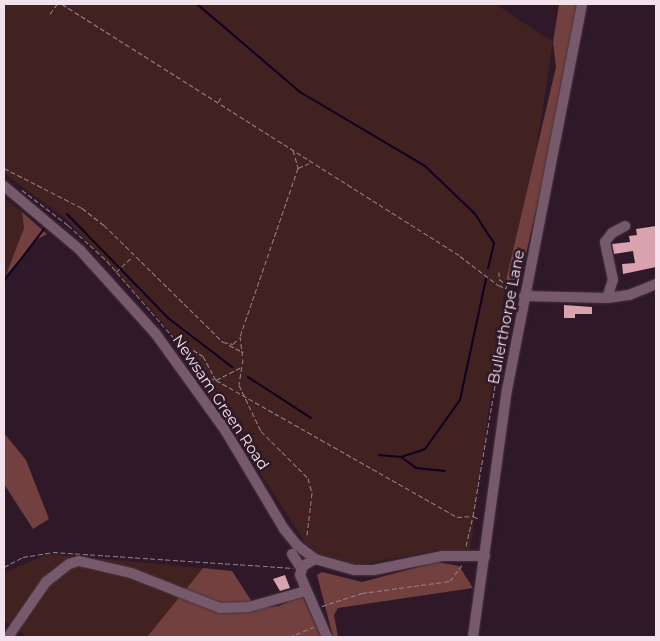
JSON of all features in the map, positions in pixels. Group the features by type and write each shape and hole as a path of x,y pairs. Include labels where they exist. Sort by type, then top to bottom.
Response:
{"street":[{"name":"Bullerthorpe Lane","path":"473,637 507,390 582,4"},
{"name":"Newsam Green Road","path":"4,186 53,226 97,268 156,333 198,391 284,530 315,559"},
{"path":"607,298 613,280 605,242 612,233 625,226"},
{"path":"525,295 607,298 629,296 656,284"},
{"path":"292,554 301,568 306,591 327,637"},
{"path":"301,568 315,559 334,566 374,570 442,556 465,558 485,556"},
{"path":"8,637 10,631 46,582 69,564 79,562 131,573 220,608 249,606 306,591"}],"path":[{"path":"50,14 57,4"},
{"path":"62,4 313,162 503,287 506,288 507,284"},
{"path":"218,102 222,96"},
{"path":"292,149 298,168 240,336 243,352 239,385 243,397 261,431 308,478 312,493 307,535"},
{"path":"298,168 313,162"},
{"path":"4,168 82,208 229,344 243,352"},
{"path":"20,188 68,225 116,272 164,329 202,356 216,380"},
{"path":"116,272 134,255"},
{"path":"314,608 362,593 450,581 465,558 512,292 512,285 499,279 499,272"},
{"path":"512,292 525,295"},
{"path":"229,344 240,336"},
{"path":"216,380 241,368"},
{"path":"198,391 209,378 216,380 457,517 473,516"},
{"path":"4,567 23,558 53,552 301,568"},
{"path":"289,637 322,623"}],"shaded area":[{"path":"4,4 495,4 553,42 536,151 506,280 470,550 438,550 358,565 320,554 306,544 164,324 65,218 4,173"},
{"path":"559,4 577,4 552,141 523,267 518,280 506,280 556,67 553,42"},
{"path":"4,198 22,212 24,228 18,250 4,278"},
{"path":"22,212 47,234 38,239 6,275 24,228"},
{"path":"4,433 26,460 49,519 33,529 4,484"},
{"path":"48,554 203,568 147,637 28,637 4,620 4,573"},
{"path":"437,562 459,566 473,588 338,608 334,615 338,637 333,637 317,575 322,572 362,582"},
{"path":"203,568 232,571 256,608 279,606 302,595 321,637 147,637"}],"building":[{"path":"656,226 656,267 623,274 622,264 635,263 633,251 614,254 612,244 630,242 629,236 637,235 636,229"},
{"path":"564,305 592,307 592,314 575,314 575,318 564,318"},
{"path":"285,575 290,588 280,591 273,579"}],"waterway":[{"path":"197,4 300,92 425,166 475,214 494,243 488,268"},
{"path":"67,214 168,318 232,367"},
{"path":"4,281 44,229"},
{"path":"379,455 401,457 425,449 460,400 486,279"},
{"path":"248,377 311,418"},
{"path":"401,457 416,468 445,471"}]}
